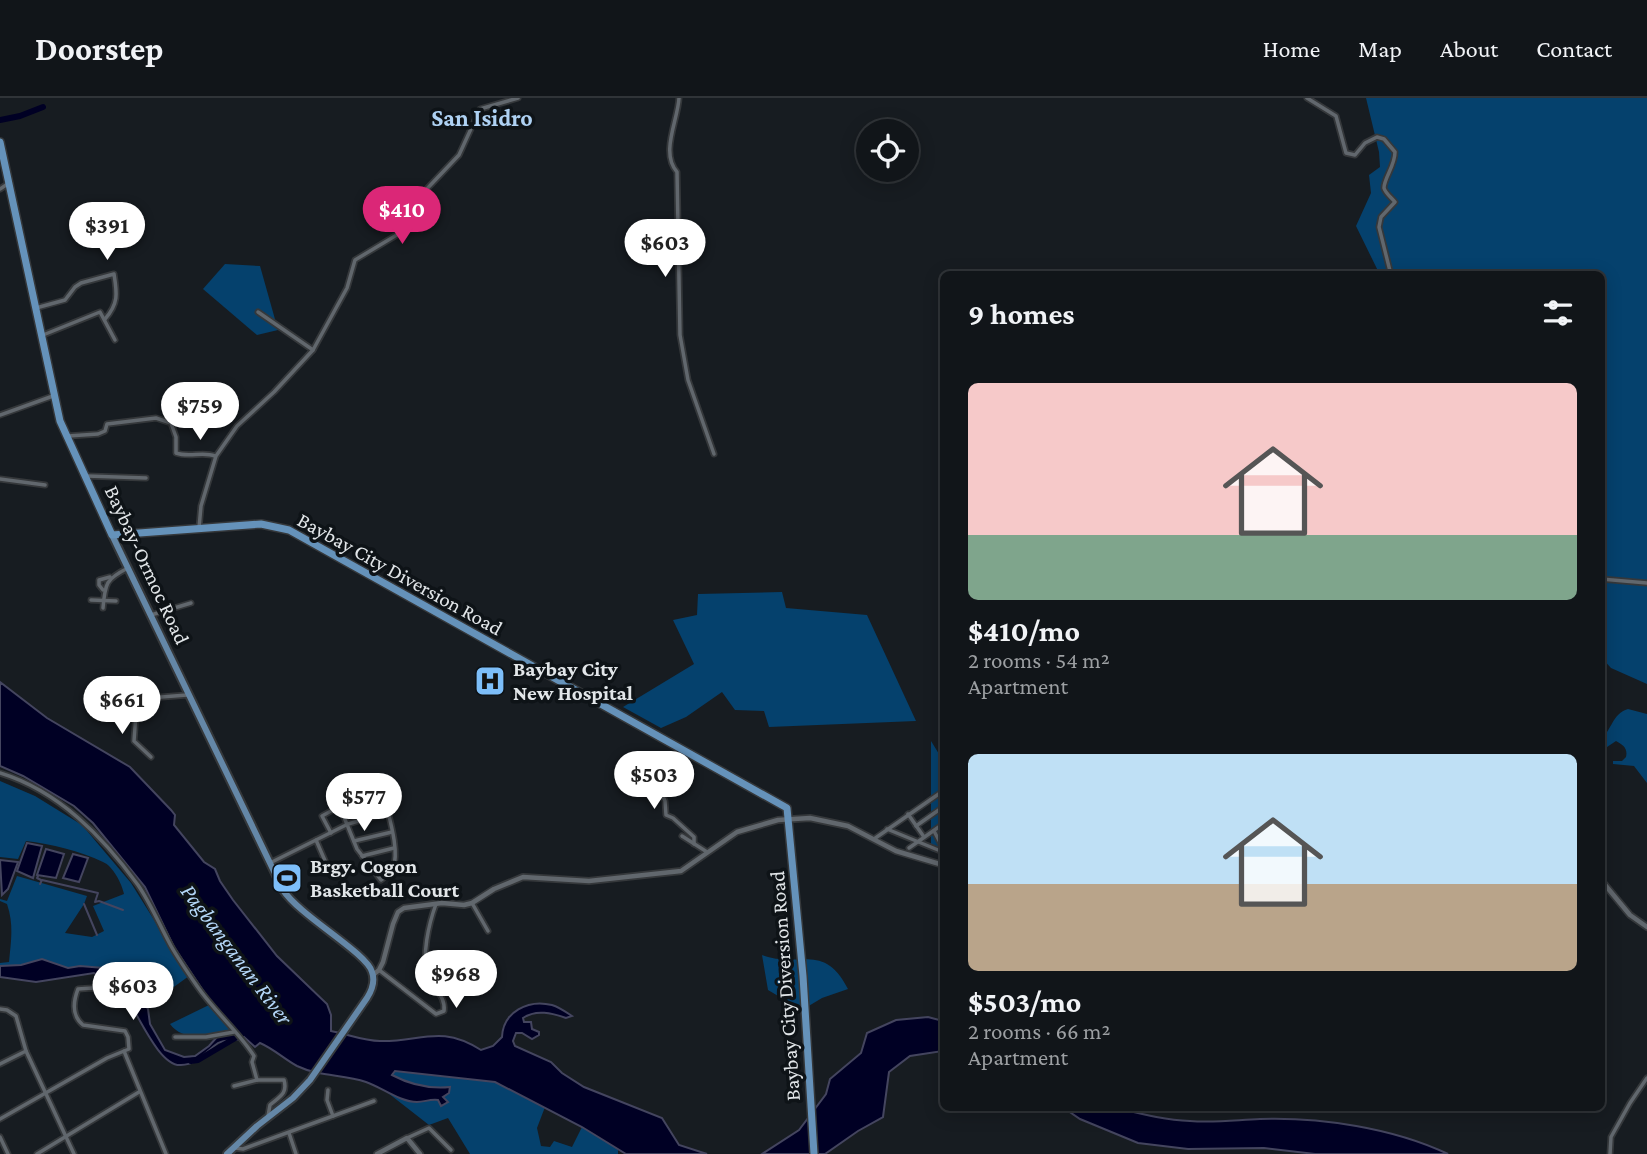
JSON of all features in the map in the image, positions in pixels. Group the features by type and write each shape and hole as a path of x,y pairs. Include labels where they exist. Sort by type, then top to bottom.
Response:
{"highway":[{"name":"Baybay-Ormoc Road","path":"0,142 53,396 66,436 112,535"},
{"name":"Baybay City Diversion Road","path":"112,535 261,524 289,530 785,806 789,818 814,1154"}],"main road":[{"name":"Baybay-Ormoc Road","path":"112,535 290,900 376,973"},
{"path":"237,1151 268,1117 293,1098 310,1080 371,992 376,973"}],"street":[{"path":"199,528 201,506 216,456 237,426 274,393 313,350 348,288 355,260 415,224 422,194 459,155 480,109 518,98"},
{"path":"679,98 670,160 677,172 680,335 688,380 714,454"},
{"path":"1307,98 1336,116 1346,153 1349,155 1355,155 1365,143 1377,137 1384,139 1395,152 1392,170 1384,187 1395,202 1381,217 1379,227 1390,271"},
{"path":"0,188 9,183"},
{"path":"35,309 65,300 75,287 114,274 117,298 115,308 105,318"},
{"path":"41,336 100,312 115,340"},
{"path":"258,312 313,350"},
{"path":"0,415 53,396"},
{"path":"66,436 98,434 105,431 107,424 156,418 171,423 176,437 176,453 184,456 208,453 216,456"},
{"path":"85,475 146,478"},
{"path":"0,479 45,485"},
{"path":"104,590 99,585 99,580 128,568"},
{"path":"103,608 104,590 112,576"},
{"path":"1605,579 1647,583"},
{"path":"91,600 116,601"},
{"path":"151,615 191,603"},
{"path":"95,698 137,699 190,695"},
{"path":"137,699 134,741 151,757"},
{"path":"0,773 58,802 95,833 138,885 181,962 207,1000 254,1056 252,1062 257,1080"},
{"path":"667,784 660,789 665,801 666,816 673,818 694,836 694,844"},
{"path":"874,839 940,793"},
{"path":"335,795 362,856 381,880 393,870 394,848 385,800"},
{"path":"331,833 322,816 340,806 358,801"},
{"path":"916,826 940,809"},
{"path":"270,863 348,824 388,813"},
{"path":"908,814 924,837"},
{"path":"436,904 428,925 427,968 428,977 443,998 443,1011 436,1014 376,973 398,912 411,906 436,904 472,904 494,889 518,878 586,881 679,871 740,831 789,818 810,818 848,826 896,851 940,864"},
{"path":"909,848 940,826"},
{"path":"887,829 940,849"},
{"path":"934,831 940,844"},
{"path":"354,841 392,832"},
{"path":"682,836 707,852"},
{"path":"316,840 327,863"},
{"path":"362,856 394,848"},
{"path":"1605,885 1630,915 1647,927"},
{"path":"472,904 488,931"},
{"path":"0,1119 129,1046 125,1031 83,1025 78,1021 74,1009 77,991 82,988 92,988 116,997"},
{"path":"0,1009 16,1016 26,1051 74,1154"},
{"path":"175,1037 205,1037 235,1032"},
{"path":"0,1064 26,1051"},
{"path":"124,1051 166,1154"},
{"path":"1610,1154 1611,1137 1647,1078"},
{"path":"234,1086 257,1080 284,1080 286,1085 282,1097 270,1105 268,1117"},
{"path":"328,1090 327,1100 333,1116"},
{"path":"37,1154 139,1092"},
{"path":"237,1151 374,1101"},
{"path":"377,1154 429,1128 451,1150"},
{"path":"289,1133 296,1154"},
{"path":"0,1137 8,1154"},
{"path":"407,1138 420,1154"}],"shaded area":[{"path":"1366,98 1647,98 1647,684 1611,668 1605,661 1605,271 1378,271 1356,226 1371,193 1369,175 1380,167"},
{"path":"225,264 260,266 278,330 257,335 203,289"},
{"path":"782,592 786,608 867,615 916,721 769,727 764,711 735,710 722,692 686,717 661,728 623,707 694,664 673,620 697,615 698,594"},
{"path":"1628,709 1647,714 1647,783 1634,766 1613,764 1613,761 1622,761 1626,757 1626,749 1621,744 1616,741 1605,748 1605,735 1615,718"},
{"path":"931,741 940,754 940,852 931,851"},
{"path":"0,781 35,796 82,825 131,883 189,976 160,997 140,998 104,968 68,968 42,959 21,965 0,966 0,963 9,962 11,919 7,904 0,899 7,901 17,876 87,896 65,933 92,937 104,931 93,906 124,894 107,864 75,851 26,841 18,859 0,857"},
{"path":"762,955 775,959 820,961 830,965 839,974 848,989 822,998 802,1010 768,990"},
{"path":"209,1005 231,1031 190,1036 170,1024"},
{"path":"395,1071 495,1082 545,1107 537,1128 541,1146 550,1147 554,1141 572,1147 582,1127 618,1148 618,1154 470,1154 448,1118 429,1125 388,1093 415,1102 438,1100 450,1087 412,1083 391,1074"}],"water":[{"name":"Pagbanganan River","path":"0,682 47,718 130,767 171,810 175,815 174,825 204,862 215,869 233,900 277,956 327,1004 331,1015 331,1031 380,1041 442,1036 467,1042 481,1050 493,1046 502,1037 507,1021 518,1009 534,1004 552,1005 572,1016 566,1018 544,1013 528,1015 523,1018 524,1022 531,1022 532,1029 539,1032 539,1035 532,1039 522,1033 516,1033 513,1041 515,1046 551,1062 562,1073 584,1087 662,1118 679,1145 707,1154 626,1154 582,1127 495,1082 395,1071 392,1075 413,1083 450,1087 449,1093 443,1097 448,1102 441,1106 438,1100 411,1101 366,1082 306,1070 260,1043 255,1047 244,1037 218,1043 192,1063 173,1063 157,1049 125,996 94,973 36,982 0,977 0,966 21,965 42,959 68,968 104,968 140,998 148,1009 150,1024 165,1050 184,1057 195,1056 217,1037 237,1032 212,1004 174,947 145,887 93,823 74,806 23,776 0,766"},
{"path":"27,843 42,846 33,878 17,871"},
{"path":"46,849 64,854 56,878 37,875"},
{"path":"73,854 88,858 79,882 63,878"},
{"path":"0,860 18,862 8,889 2,895"},
{"path":"928,1017 940,1020 940,1051 910,1056 889,1072 883,1117 825,1154 762,1154 799,1130 826,1094 830,1079 861,1053 867,1033 896,1020"},
{"path":"1068,1111 1131,1111 1199,1122 1283,1119 1332,1122 1404,1137 1448,1154 1315,1154 1264,1148 1188,1149 1138,1143 1080,1119"}],"waterway":[{"path":"0,120 43,107"},
{"path":"38,876 41,880"},
{"path":"40,884 42,880 98,893 95,902 123,910"},
{"path":"84,904 97,935"},
{"path":"191,1061 198,1060 237,1037"}],"place":[{"name":"Baybay City New Hospital","path":"490,681"},
{"name":"Brgy. Cogon Basketball Court","path":"287,878"}],"district":[{"name":"San Isidro","path":"482,118"}]}
